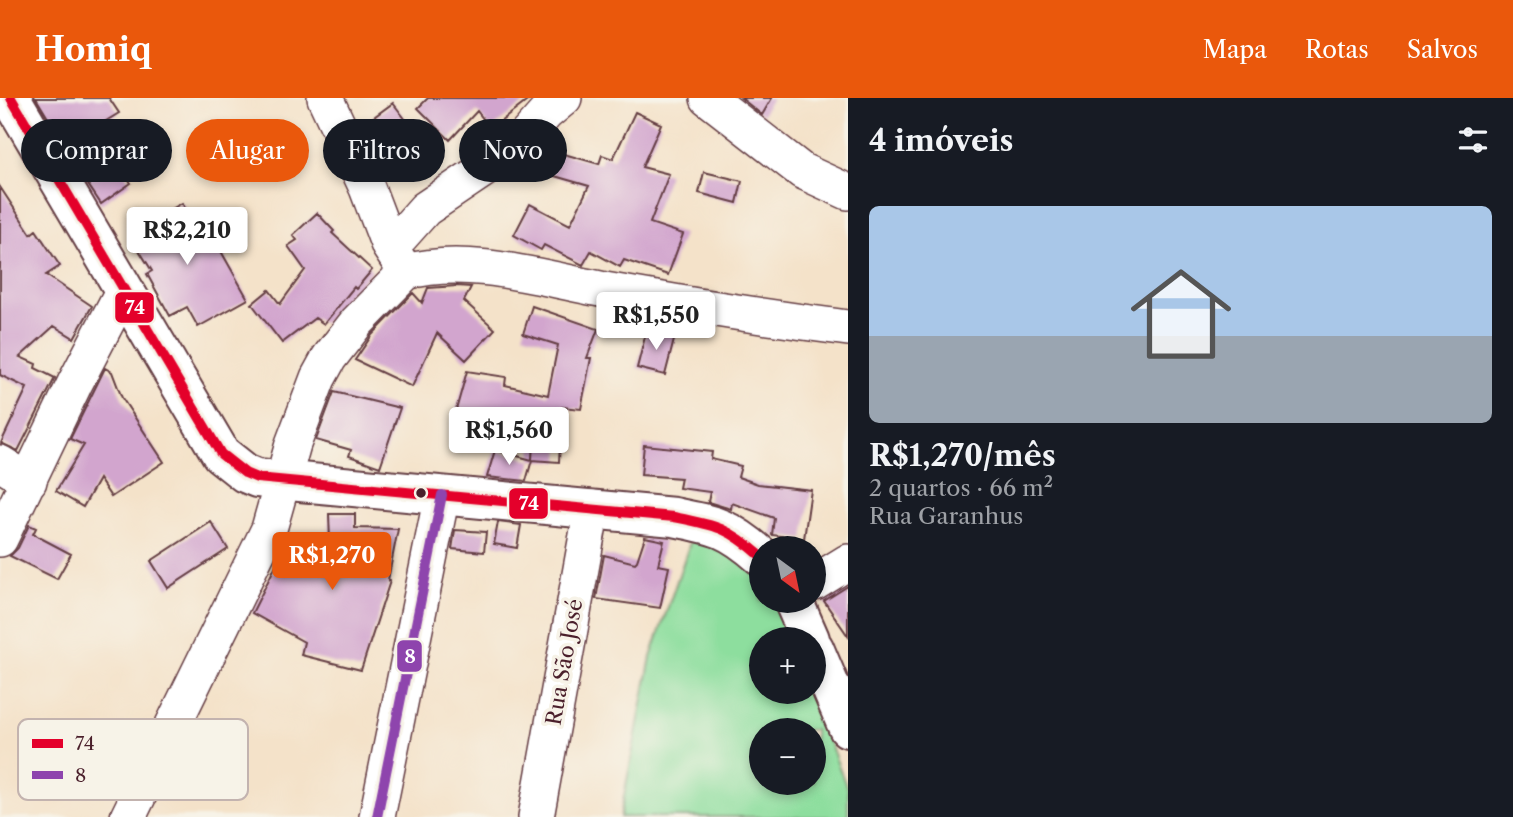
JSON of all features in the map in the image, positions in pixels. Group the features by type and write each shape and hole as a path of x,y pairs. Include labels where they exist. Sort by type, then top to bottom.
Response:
{"main road":[{"path":"11,98 221,454 245,473 257,478 674,517 716,525 749,545"},
{"path":"826,676 848,727"}],"street":[{"path":"326,98 367,188 406,262"},
{"path":"406,262 401,236 425,209 514,149 546,113 564,98"},
{"path":"708,98 802,171 848,192"},
{"path":"406,262 471,267 617,293 848,328"},
{"path":"176,719 269,529 308,400 329,358 406,262"},
{"path":"0,539 75,383 123,291"},
{"path":"0,463 29,481"},
{"path":"377,817 442,495"},
{"name":"Rua São José","path":"537,817 592,508"},
{"path":"826,576 848,562"},
{"path":"128,817 136,800"}],"green space":[{"path":"693,534 749,560 749,613 781,613 786,627 749,627 749,704 815,704 820,718 749,718 749,795 826,795 826,733 848,791 848,817 620,817 651,657"}],"building":[{"path":"36,98 109,98 119,113 109,119 49,119"},
{"path":"428,98 531,98 504,119 483,119 477,111 470,119 459,119 459,130 450,140 445,135 445,119 429,119 418,108"},
{"path":"741,98 772,98 762,115"},
{"path":"393,103 405,119 371,119"},
{"path":"635,112 661,124 642,167 669,174 650,223 683,234 668,275 624,260 620,267 591,251 583,265 544,245 541,250 514,235 530,204 570,225 589,186 567,180 567,155 599,164 602,155 613,159"},
{"path":"704,172 742,181 737,203 699,193"},
{"path":"86,182 130,182 131,183 101,204"},
{"path":"0,187 31,234 36,230 60,266 46,275 92,306 74,338 54,326 20,357 36,364 35,368 55,378 18,451 1,443 27,388 0,375"},
{"path":"182,203 205,241 213,237 248,299 198,327 187,307 170,316 147,274 152,271 129,234"},
{"path":"317,213 334,231 332,233 372,270 356,289 354,287 324,324 315,318 282,343 252,304 269,290 280,304 305,270 288,246 297,240 293,235"},
{"path":"471,287 464,301 495,329 466,360 437,333 412,387 355,360 372,335 413,293 422,303 428,288"},
{"path":"532,306 598,329 587,358 591,358 581,409 562,407 559,462 532,460 534,421 491,413 485,432 465,426 468,416 456,410 467,371 506,377 505,385 548,395 558,345 523,334"},
{"path":"647,329 675,336 665,375 637,368"},
{"path":"105,368 112,372 122,398 164,462 111,497 99,479 83,507 56,491 84,445 70,439"},
{"path":"334,392 400,408 380,467 349,456 351,450 316,440"},
{"path":"644,445 712,452 711,459 741,466 738,477 758,484 811,490 804,536 772,535 774,518 732,503 731,509 708,502 710,492 679,488 681,478 641,475"},
{"path":"495,450 532,460 526,481 487,477"},
{"path":"329,514 355,514 355,528 398,529 388,580 390,581 361,670 301,655 304,642 252,613 284,549 300,561 309,543 330,541"},
{"path":"211,522 228,549 168,588 151,561"},
{"path":"498,522 521,525 517,548 494,544"},
{"path":"29,525 36,528 33,534 71,554 57,579 10,556 18,548"},
{"path":"455,530 486,532 484,552 452,549"},
{"path":"645,537 664,541 658,565 669,567 660,608 596,599 604,555 635,563"},
{"path":"848,586 848,636 826,604 826,600"}],"transit line":[{"name":"74","path":"11,98 221,454 245,473 257,478 674,517 720,529 749,547"},
{"name":"8","path":"377,817 442,495"}]}
